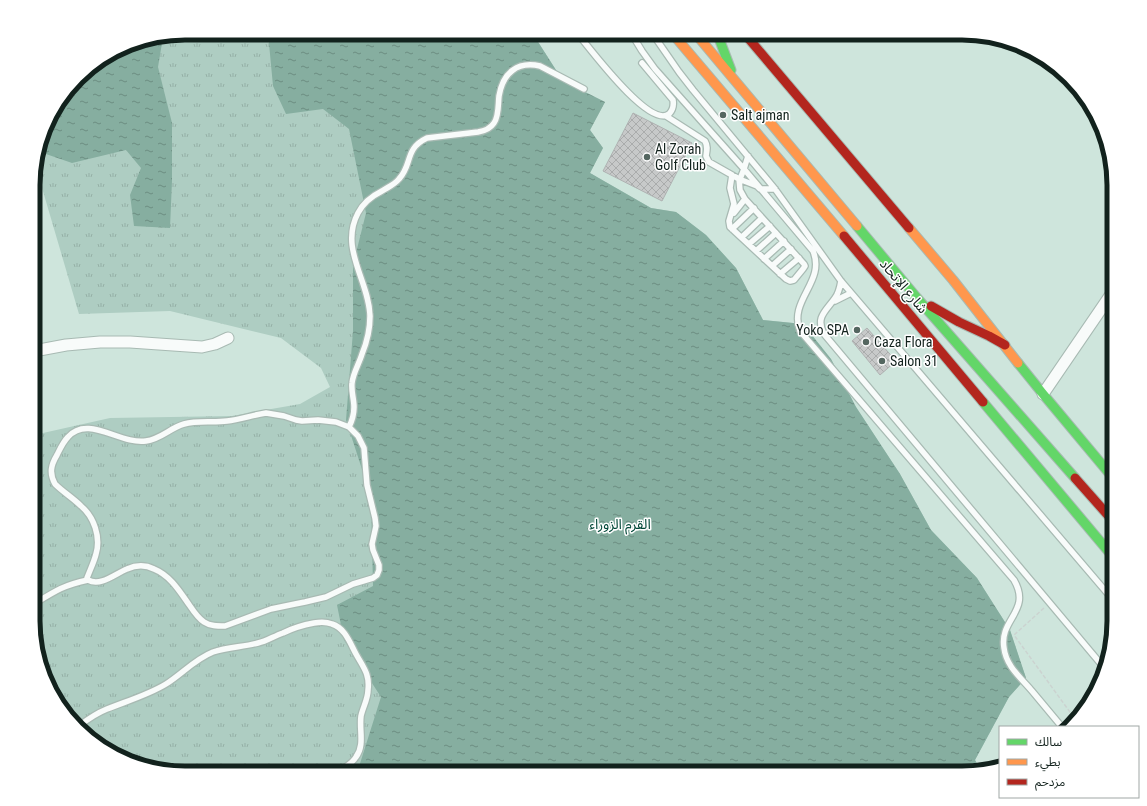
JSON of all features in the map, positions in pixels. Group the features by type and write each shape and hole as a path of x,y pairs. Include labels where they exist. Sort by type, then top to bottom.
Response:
{"main road":[{"name":"شارع الإتحاد","path":"678,40 1107,550"},
{"name":"شارع الإتحاد","path":"702,40 917,298 1107,514"},
{"path":"720,40 736,82"},
{"path":"750,40 953,280 1043,394 1107,471"},
{"path":"917,298 959,322 1005,345"}],"street":[{"path":"1043,394 1107,300"},
{"path":"40,350 66,345 100,342 130,342 202,347 215,344 228,338"}],"lane":[{"path":"583,40 631,97 642,106 660,116 666,116 705,141 707,145 706,156 710,162 739,179 757,186 760,189 775,189"},
{"path":"635,40 642,52 656,69 744,169 809,247 815,257 815,274 798,311 797,321 800,331 1014,580 1019,591 1019,603 1016,614 1005,631 1003,643 1005,656 1012,668 1061,726"},
{"path":"657,40 679,72 775,189 841,281 1107,593"},
{"path":"642,63 673,100 673,109 666,116"},
{"path":"349,427 354,414 352,392 353,376 368,336 370,315 367,294 354,259 351,243 352,227 363,206 374,195 394,184 400,178 405,171 413,148 420,142 427,138 485,131 490,128 497,117 500,94 505,79 510,72 516,68 532,64 540,66 584,89"},
{"path":"732,175 730,188 734,204 729,218 729,224 732,229 780,274 788,280 794,280 804,268 804,264 745,199 740,190 739,179 748,156"},
{"path":"729,218 745,199"},
{"path":"732,229 754,208"},
{"path":"742,237 762,218"},
{"path":"749,244 770,226"},
{"path":"756,251 776,233"},
{"path":"764,259 784,241"},
{"path":"772,266 791,249"},
{"path":"780,274 799,258"},
{"path":"841,281 838,293 820,320 820,328 824,334 1100,663"},
{"path":"830,305 838,298 852,293"},
{"path":"40,600 64,586 88,580 106,580 116,576 126,569 146,566 168,577 199,618 204,622 218,626 225,626 271,609 316,600 353,584 373,578 377,575 379,570 379,565 372,544 376,526 367,484 364,448 358,436 349,427 336,422 326,420 296,420 266,413 226,421 190,422 176,427 153,440 144,441 126,440 90,428 82,428 75,431 64,441 53,462 51,473 55,484 83,507 96,528 98,545 87,578 88,580"},
{"path":"83,723 96,714 166,684 202,658 213,652 259,643 293,628 319,623 331,623 342,629 366,669 369,685 361,717 360,726 362,742 360,750 356,757 347,766"}],"path":[{"path":"1050,603 1014,635 1072,715"}],"green space":[{"name":"القرم الزوراء","path":"176,40 537,40 563,81 605,102 590,130 603,148 590,173 651,208 676,212 706,235 736,268 763,320 803,324 831,359 856,407 900,474 931,530 977,578 1010,630 1026,678 1009,697 975,760 978,765 971,766 176,766 148,761 130,755 105,742 89,730 76,717 59,693 45,658 40,630 40,434 110,418 232,416 300,404 330,387 321,368 281,338 170,311 79,314 40,181 41,166 51,130 64,105 76,89 89,76 113,59 148,45"}],"water":[{"name":"القرم الزوراء","path":"269,40 537,40 563,81 605,102 590,130 603,148 590,173 651,208 676,212 706,235 736,268 763,320 803,324 831,359 856,407 900,474 931,530 977,578 1010,630 1026,678 1009,697 975,760 978,765 359,766 381,697 344,640 337,605 373,586 371,497 346,420 353,331 353,265 366,213 349,129 323,109 286,114 273,86"},
{"path":"162,42 158,67 172,123 170,228 134,226 130,195 141,168 126,150 72,163 44,153 51,130 64,105 76,89 89,76 105,64 130,51"}],"building":[{"name":"Al Zorah Golf Club","path":"633,113 692,143 662,201 603,171"},
{"path":"867,328 896,361 880,375 852,341"}],"traffic: fast":[{"path":"720,40 731,70"},
{"path":"857,226 917,298 1075,478"},
{"path":"1018,363 1107,471"},
{"path":"983,402 1107,550"}],"traffic: slow":[{"path":"678,40 844,236"},
{"path":"701,40 857,226"},
{"path":"909,228 953,280 1018,363"}],"traffic: jam":[{"path":"750,40 909,228"},
{"path":"844,236 983,402"},
{"path":"931,306 1005,345"},
{"path":"1075,478 1107,514"}],"place":[{"name":"Salt ajman","path":"723,115"},
{"name":"Al Zorah Golf Club","path":"647,157"},
{"name":"Yoko SPA","path":"857,330"},
{"name":"Caza Flora","path":"866,342"},
{"name":"Salon 31","path":"882,361"}]}
